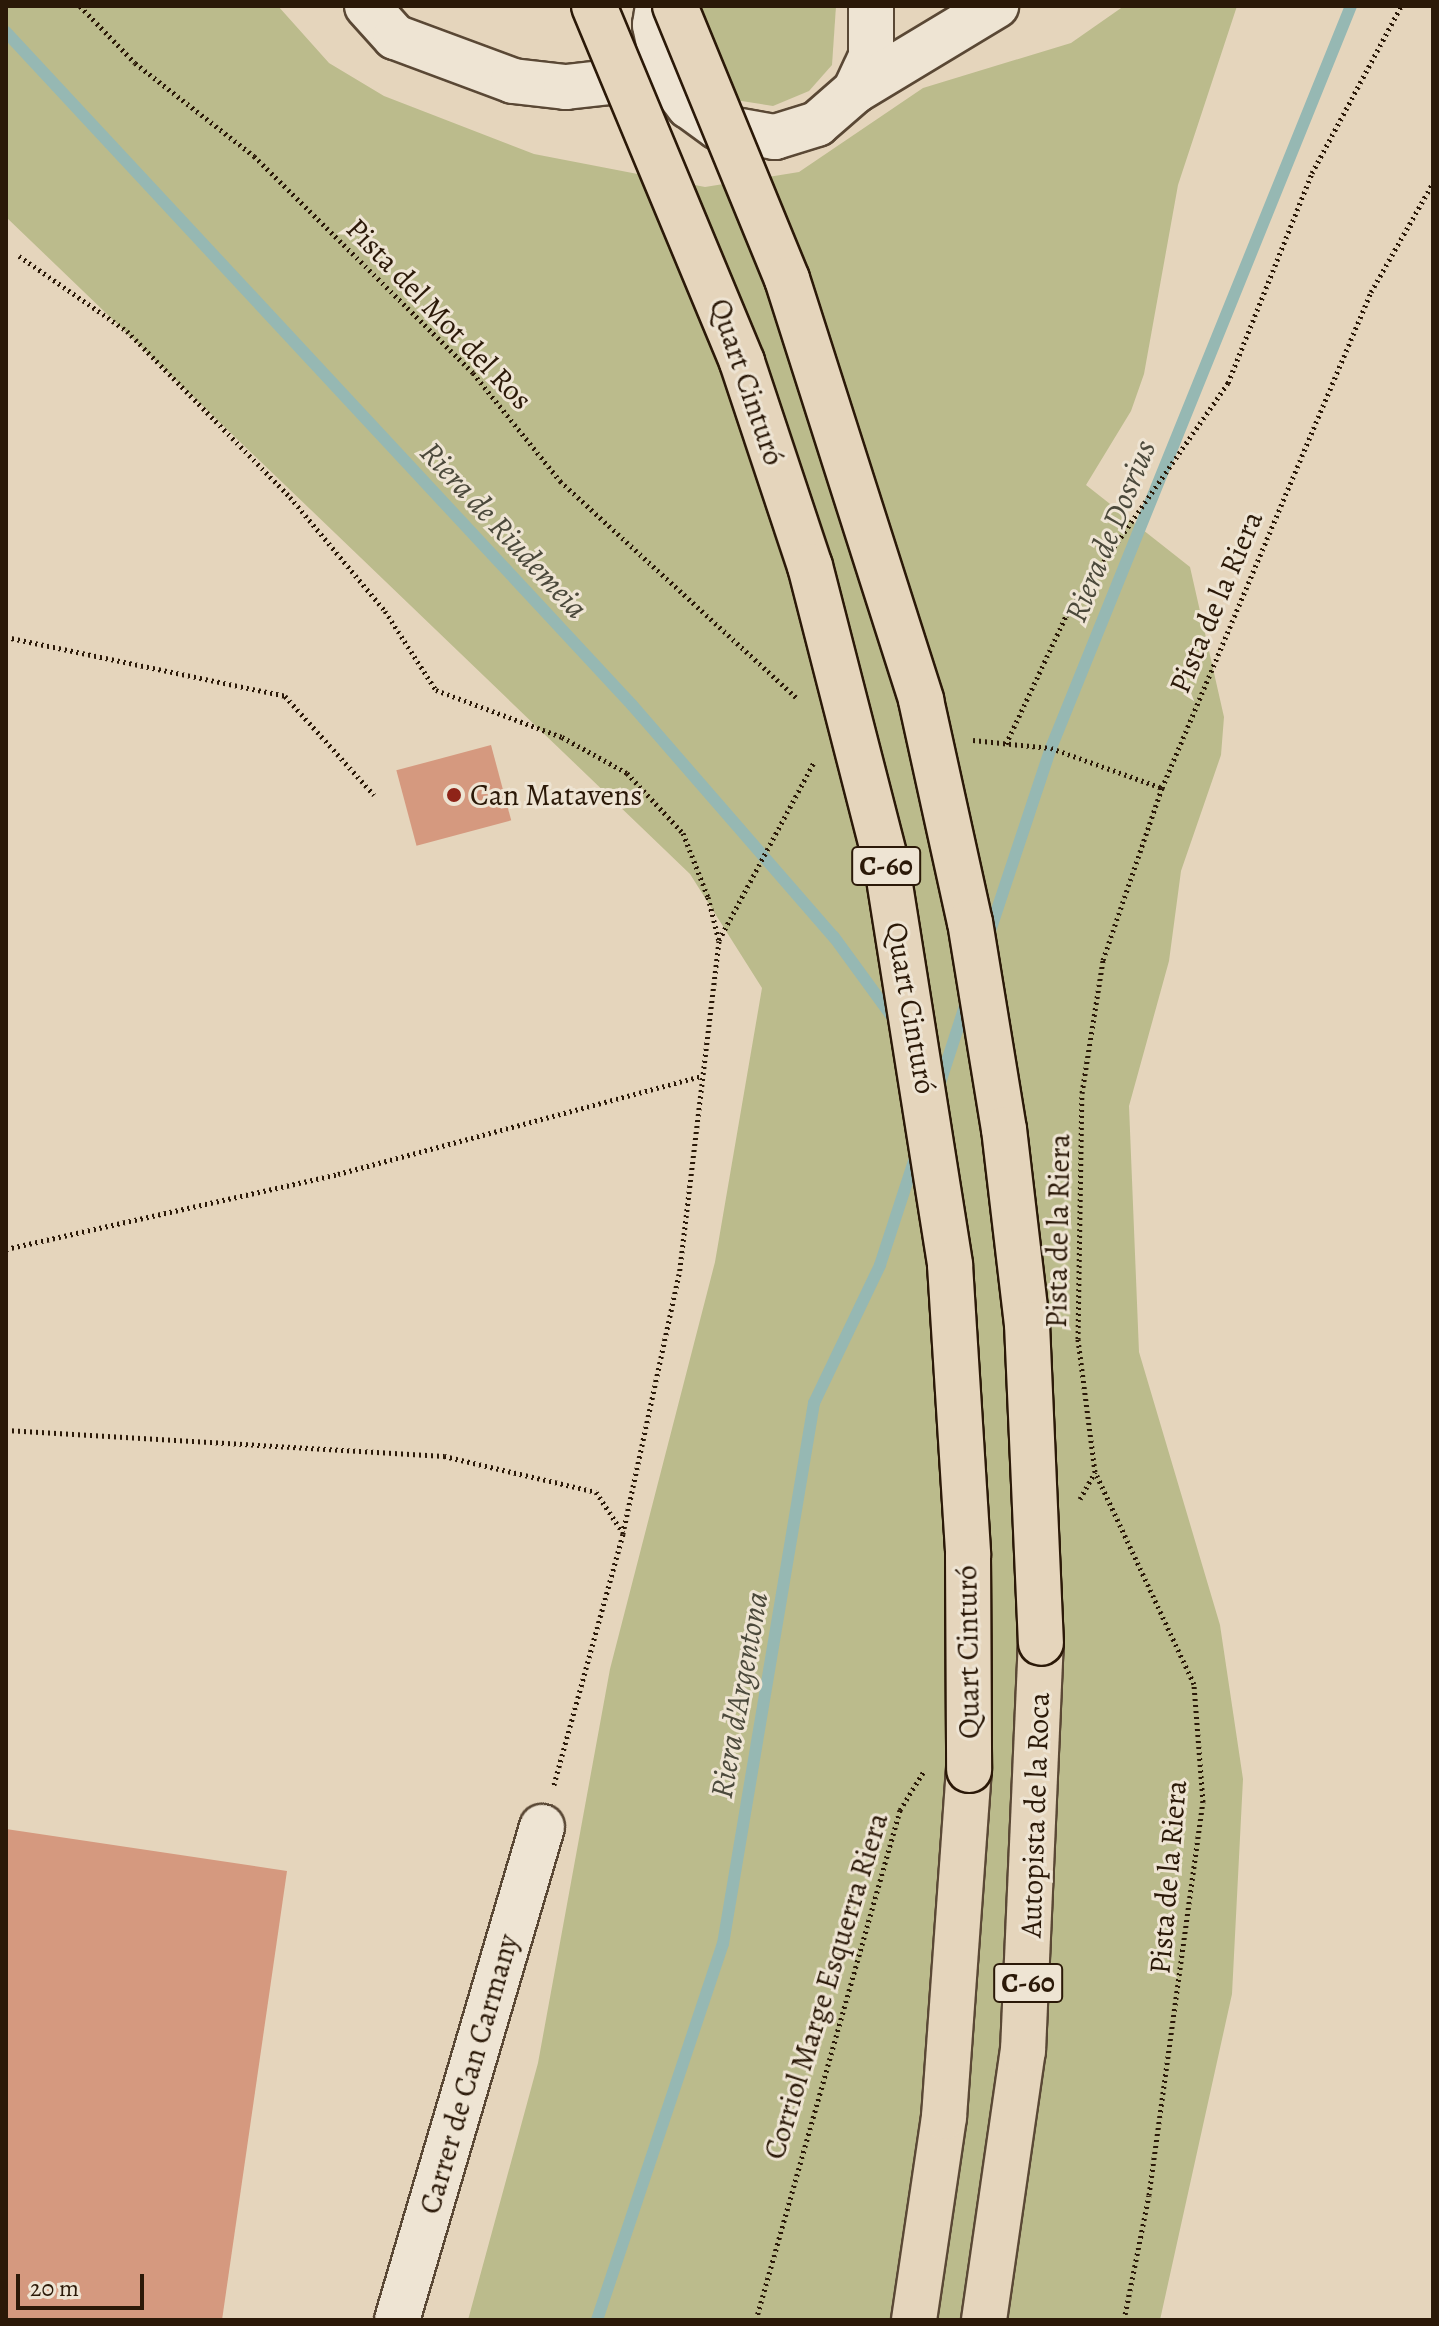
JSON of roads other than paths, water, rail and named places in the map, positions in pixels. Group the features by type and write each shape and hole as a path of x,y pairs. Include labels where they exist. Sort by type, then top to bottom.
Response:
{"highway":[{"name":"Quart Cinturó","path":"594,6 747,376 810,566 887,866 950,1265 968,1555 950,1764 944,2117 914,2320"},
{"name":"Autopista de la Roca","path":"675,6 792,293 921,700 970,922 1004,1129 1027,1324 1041,1643 1023,2051 984,2320"}],"street":[{"path":"367,6 395,37 513,81 566,87 666,76"},
{"path":"658,6 666,76 689,106 718,127 754,137 817,124 855,91 996,6"},
{"path":"855,91 871,56 871,6"},
{"name":"Carrer de Can Carmany","path":"397,2320 542,1827"}],"waterway":[{"name":"Riera de Dosrius","path":"988,937 1051,748 1351,6"},
{"name":"Riera de Riudemeia","path":"6,32 632,705 834,937 896,1022"},
{"name":"Riera de Dosrius","path":"938,1089 967,1000"},
{"name":"Riera d'Argentona","path":"597,2320 723,1944 814,1403 880,1265 917,1152"}],"place":[{"name":"Can Matavens","path":"454,795"}]}
